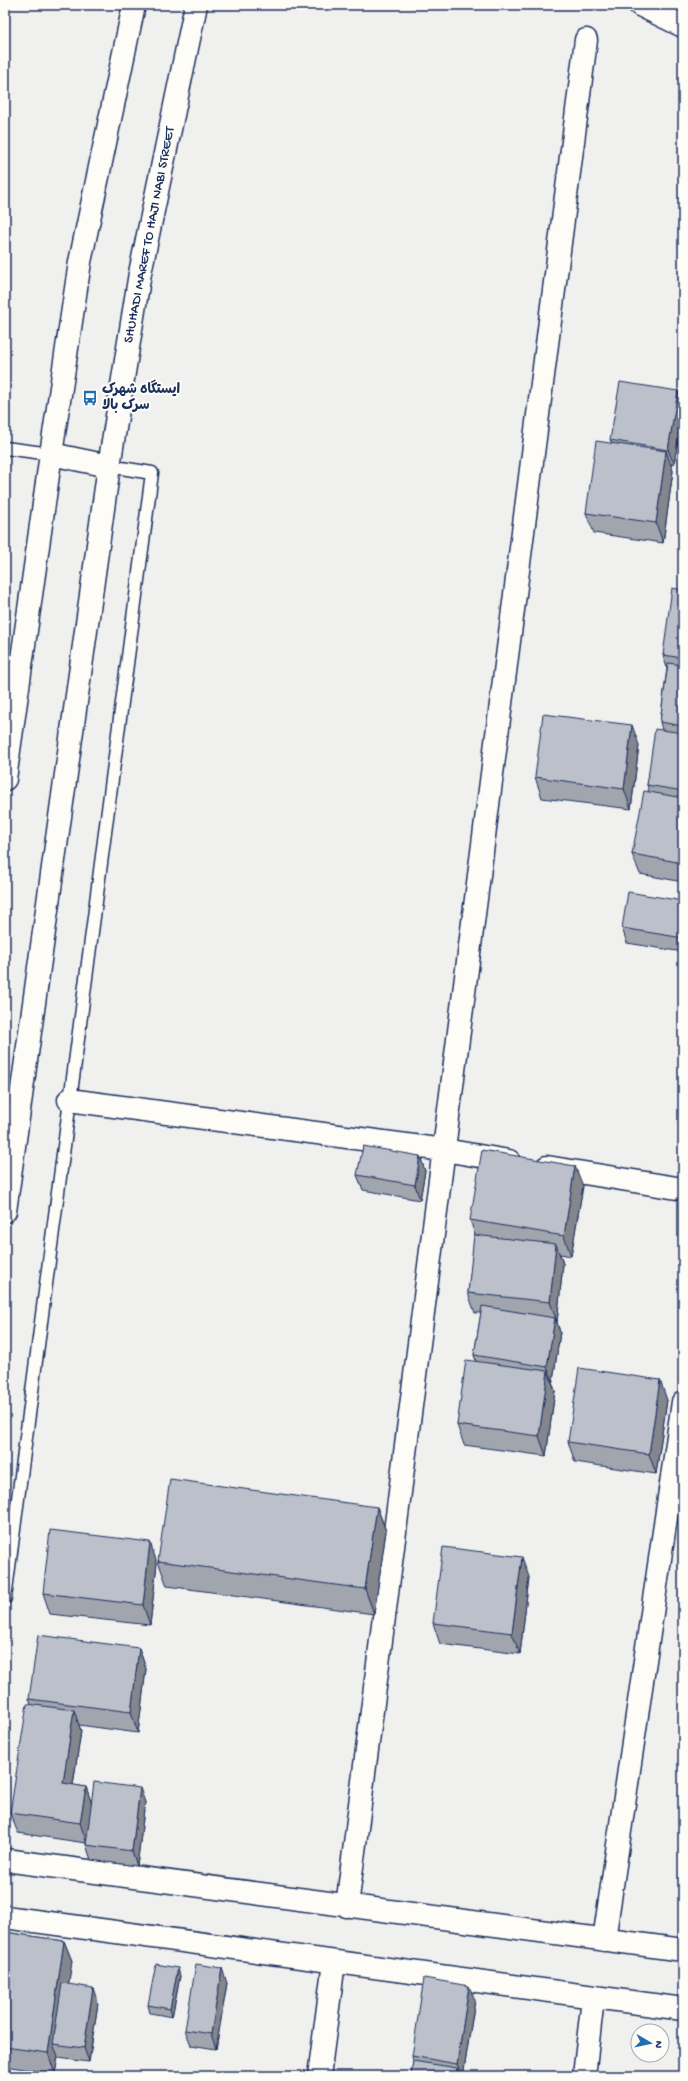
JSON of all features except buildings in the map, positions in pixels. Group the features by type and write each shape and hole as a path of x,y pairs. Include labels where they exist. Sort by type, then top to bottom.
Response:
{"street":[{"path":"5,779 50,454 80,262 134,5"},
{"name":"SHUHADI MAREF TO HAJI NABI STREET","path":"5,1212 109,466 140,273 196,5"},
{"path":"640,5 683,26"},
{"path":"347,1906 586,40"},
{"path":"50,454 109,466"},
{"path":"69,1100 444,1150 683,1190"},
{"path":"604,1940 683,1402"},
{"path":"5,1860 683,1950"},
{"path":"5,1917 593,1998 683,2009"},
{"path":"319,2076 334,1962"},
{"path":"584,2076 593,1998"}],"lane":[{"path":"5,448 50,454"},
{"path":"5,1598 152,473 109,466"}],"place":[{"name":"ایستگاه شهرک سرک بالا","path":"90,398"}]}
